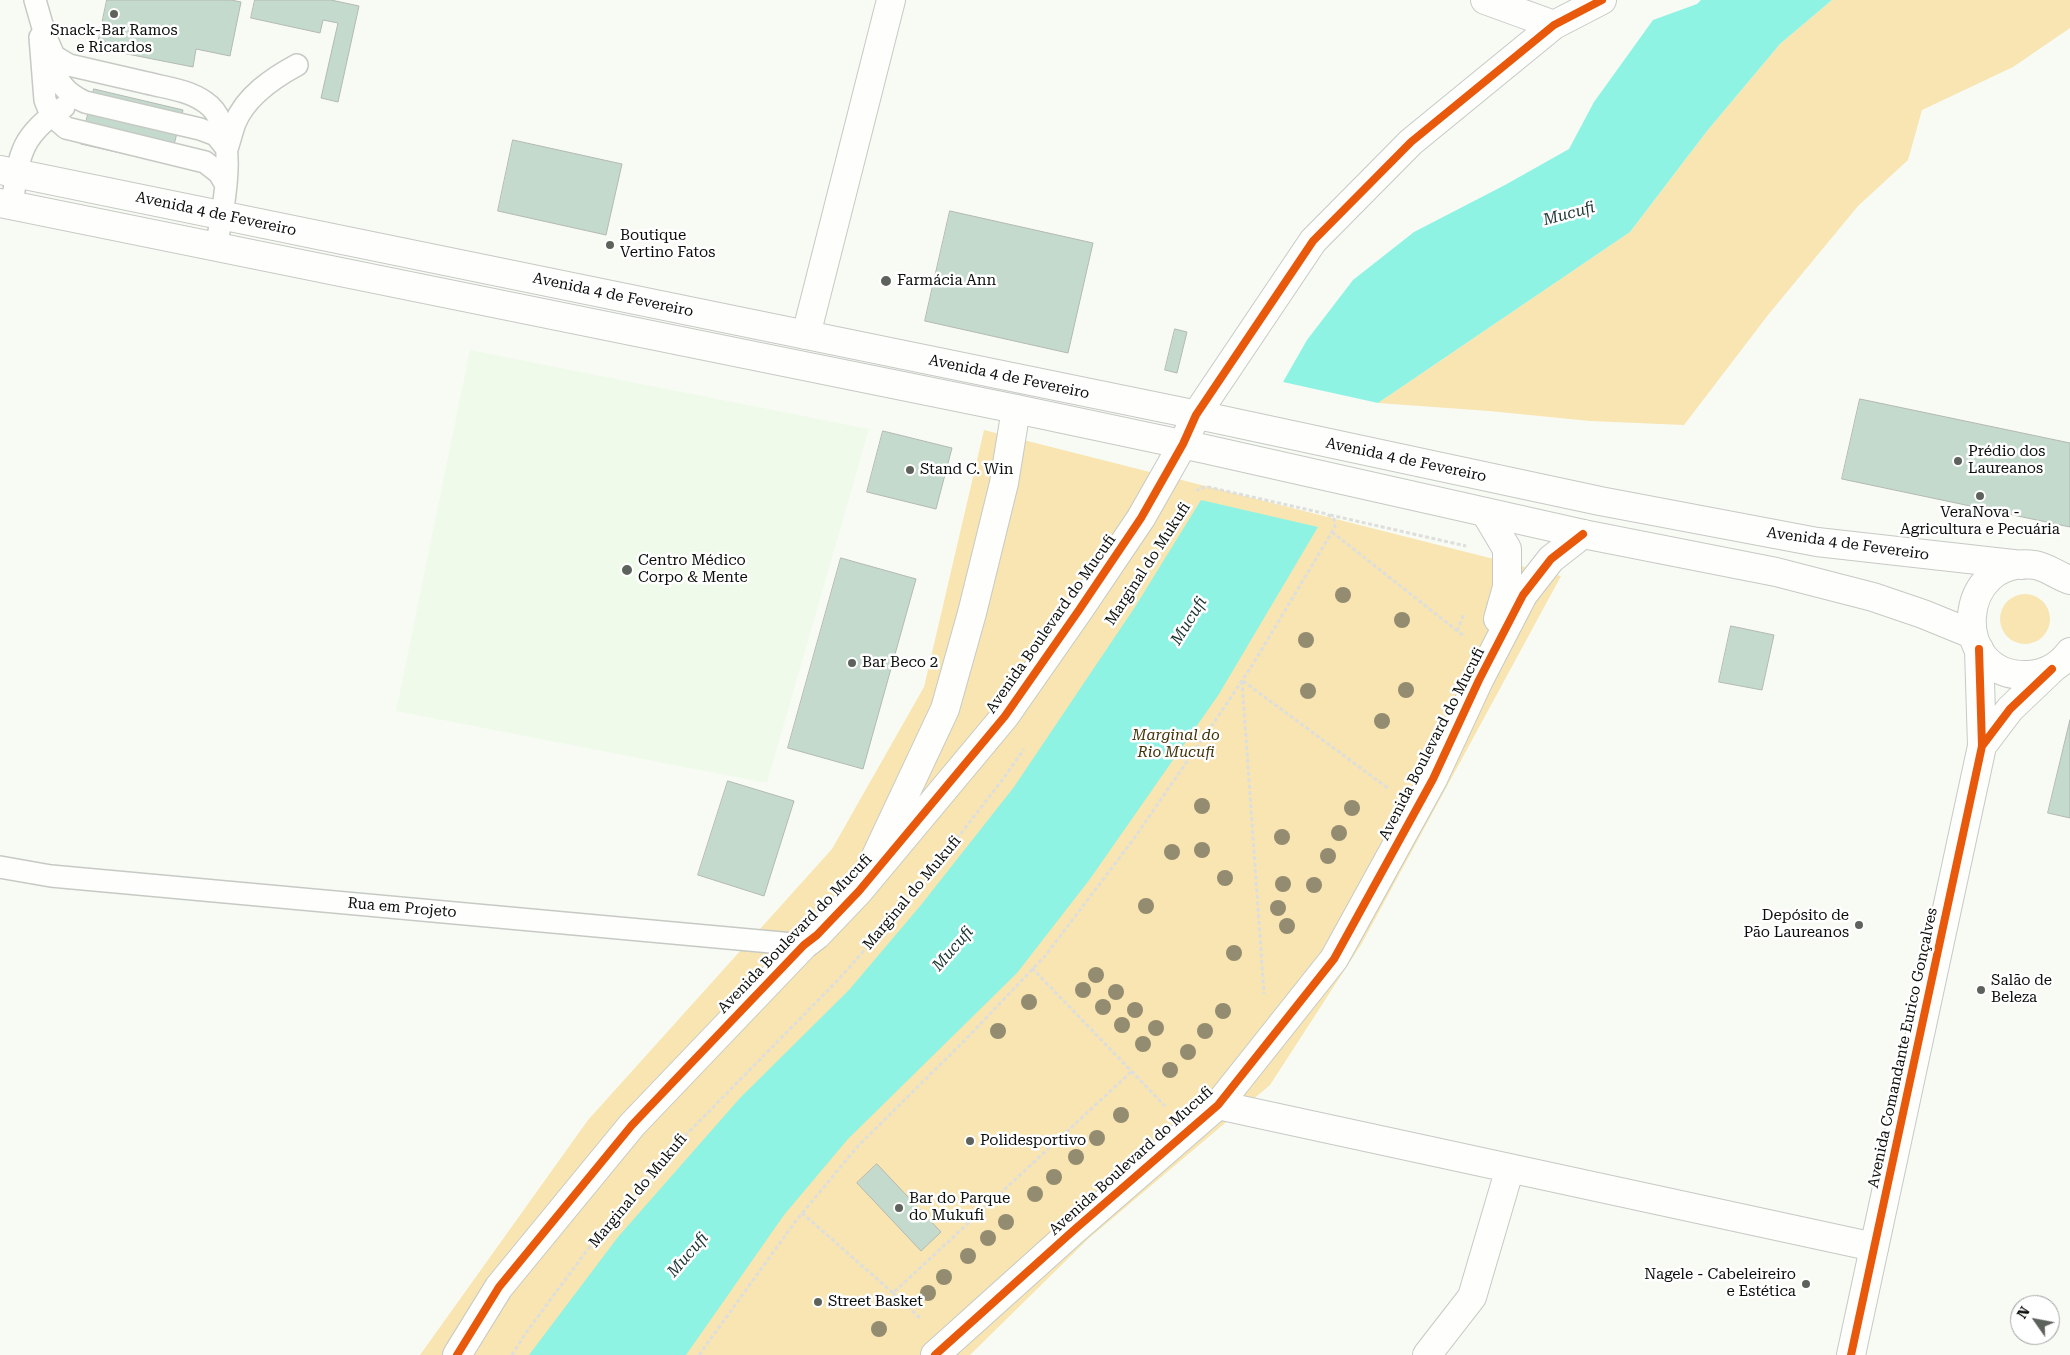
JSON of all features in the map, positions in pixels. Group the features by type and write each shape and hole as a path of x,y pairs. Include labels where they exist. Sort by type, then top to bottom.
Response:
{"main road":[{"path":"806,335 891,0"},
{"path":"1485,0 1554,25"},
{"name":"Avenida Boulevard do Mucufi","path":"457,1355 499,1287 632,1125 804,945 859,891 1005,716 1140,518 1194,446 1207,417 1313,241 1412,142 1554,25 1602,0"},
{"name":"Avenida 4 de Fevereiro","path":"8,172 1207,417 1600,501 1816,542 2035,566 2048,570 2067,581"},
{"name":"Avenida 4 de Fevereiro","path":"6,204 1194,446 1583,534 1776,572 1854,592 1923,614 1975,642"},
{"name":"Avenida Boulevard do Mucufi","path":"859,891 945,709 972,613 1004,482 1016,409"},
{"name":"Avenida Boulevard do Mucufi","path":"1479,680 1507,587 1507,549 1485,512"},
{"name":"Avenida Boulevard do Mucufi","path":"935,1355 1067,1236 1218,1105 1334,959 1433,779 1479,680 1522,595 1551,559 1583,534"},
{"name":"Avenida 4 de Fevereiro","path":"2022,565 2003,570 1987,580 1976,596 1971,615 1975,642 1989,662 2003,671 2019,676 2036,675 2064,660"},
{"name":"Avenida Comandante Eurico Gonçalves","path":"1851,1355 1982,746 1975,642"},
{"name":"Avenida Comandante Eurico Gonçalves","path":"1982,746 2010,709 2064,660"},
{"path":"1218,1105 1874,1247"},
{"path":"1427,1355 1472,1297 1510,1168"}],"lane":[{"path":"35,1 45,100 51,116 66,128 205,162 219,173 226,185"},
{"path":"35,1 54,56 70,65 189,93 207,102 219,117 227,149"},
{"path":"40,41 58,81 71,95 85,102 200,129 216,135 227,149"},
{"path":"216,247 226,185 227,149 235,122 247,104 263,87 297,65"},
{"path":"6,204 8,172 33,132 51,116 69,104 85,102"},
{"name":"Rua em Projeto","path":"0,867 51,876 804,945"}],"path":[{"path":"699,1355 802,1213 857,1147 966,1039 1045,956 1133,840 1242,680 1335,527 1334,519 1327,514"},
{"path":"1332,532 1465,638"},
{"path":"1457,631 1467,606"},
{"path":"1242,680 1389,789"},
{"path":"1242,680 1264,1001"},
{"path":"1032,968 1165,1106"},
{"path":"893,1293 1132,1071"},
{"path":"802,1213 921,1319"}],"shaded area":[{"name":"Centro Médico Corpo & Mente","path":"470,350 869,429 767,783 396,711"}],"green space":[{"path":"1832,0 2070,0 2070,28 2013,67 1922,110 1908,160 1858,206 1768,315 1684,425 1590,421 1378,403 1630,232 1707,131 1780,44"},
{"name":"Marginal do Rio Mucufi","path":"984,430 1561,576 1362,943 1270,1085 1088,1239 970,1355 420,1355 588,1120 832,849 924,687"},
{"path":"2025,594 2035,596 2043,601 2048,609 2050,619 2048,629 2043,637 2035,642 2025,644 2015,642 2007,637 2002,629 2000,619 2002,609 2007,601 2015,596"}],"water":[{"name":"Mucufi","path":"1701,0 1832,0 1780,44 1707,131 1630,232 1378,403 1283,382 1307,340 1353,280 1414,232 1505,185 1569,149 1594,102 1653,20 1697,4"},
{"name":"Mucufi","path":"1201,500 1318,527 1219,694 1090,879 1017,973 848,1139 784,1215 686,1355 529,1355 618,1237 740,1098 849,990 921,905 1014,787 1135,607"}],"building":[{"path":"107,0 231,0 241,2 230,56 196,49 193,67 97,48"},
{"path":"255,0 331,0 359,6 338,102 321,98 338,23 323,20 320,33 251,18"},
{"path":"94,89 183,110 169,164 81,144"},
{"path":"513,140 622,164 606,235 498,211"},
{"path":"950,211 1093,243 1068,353 925,321"},
{"path":"1175,329 1187,332 1177,373 1165,370"},
{"name":"Prédio dos Laureanos","path":"1860,399 2070,443 2070,527 1842,479"},
{"name":"Stand C. Win","path":"883,431 952,448 936,509 867,492"},
{"name":"Bar Beco 2","path":"841,558 916,579 863,769 788,748"},
{"path":"1731,626 1774,635 1762,690 1719,682"},
{"path":"2070,720 2070,818 2048,813"},
{"path":"728,781 794,801 764,896 698,875"},
{"name":"Bar do Parque do Mukufi","path":"877,1164 941,1232 921,1251 857,1183"}],"cycle path":[{"path":"457,1355 499,1287 632,1125 804,945 817,935 859,891 1005,716 1141,518 1183,444 1196,415 1313,241 1411,142 1554,25 1602,0"},
{"path":"935,1355 1074,1230 1218,1105 1334,959 1433,779 1479,680 1523,595 1551,559 1583,534"},
{"path":"1851,1355 1982,746 1979,649"},
{"path":"1982,746 2010,709 2052,669"}],"place":[{"name":"Snack-Bar Ramos e Ricardos","path":"114,14"},
{"name":"Boutique Vertino Fatos","path":"610,245"},
{"name":"Farmácia Ann","path":"886,281"},
{"name":"Prédio dos Laureanos","path":"1958,461"},
{"name":"Stand C. Win","path":"910,470"},
{"name":"VeraNova - Agricultura e Pecuária","path":"1980,496"},
{"name":"Centro Médico Corpo & Mente","path":"627,570"},
{"name":"Bar Beco 2","path":"852,663"},
{"name":"Depósito de Pão Laureanos","path":"1859,925"},
{"name":"Salão de Beleza","path":"1981,990"},
{"name":"Polidesportivo","path":"970,1141"},
{"name":"Bar do Parque do Mukufi","path":"899,1208"},
{"name":"Nagele - Cabeleireiro e Estética","path":"1806,1284"},
{"name":"Street Basket","path":"818,1302"}]}
